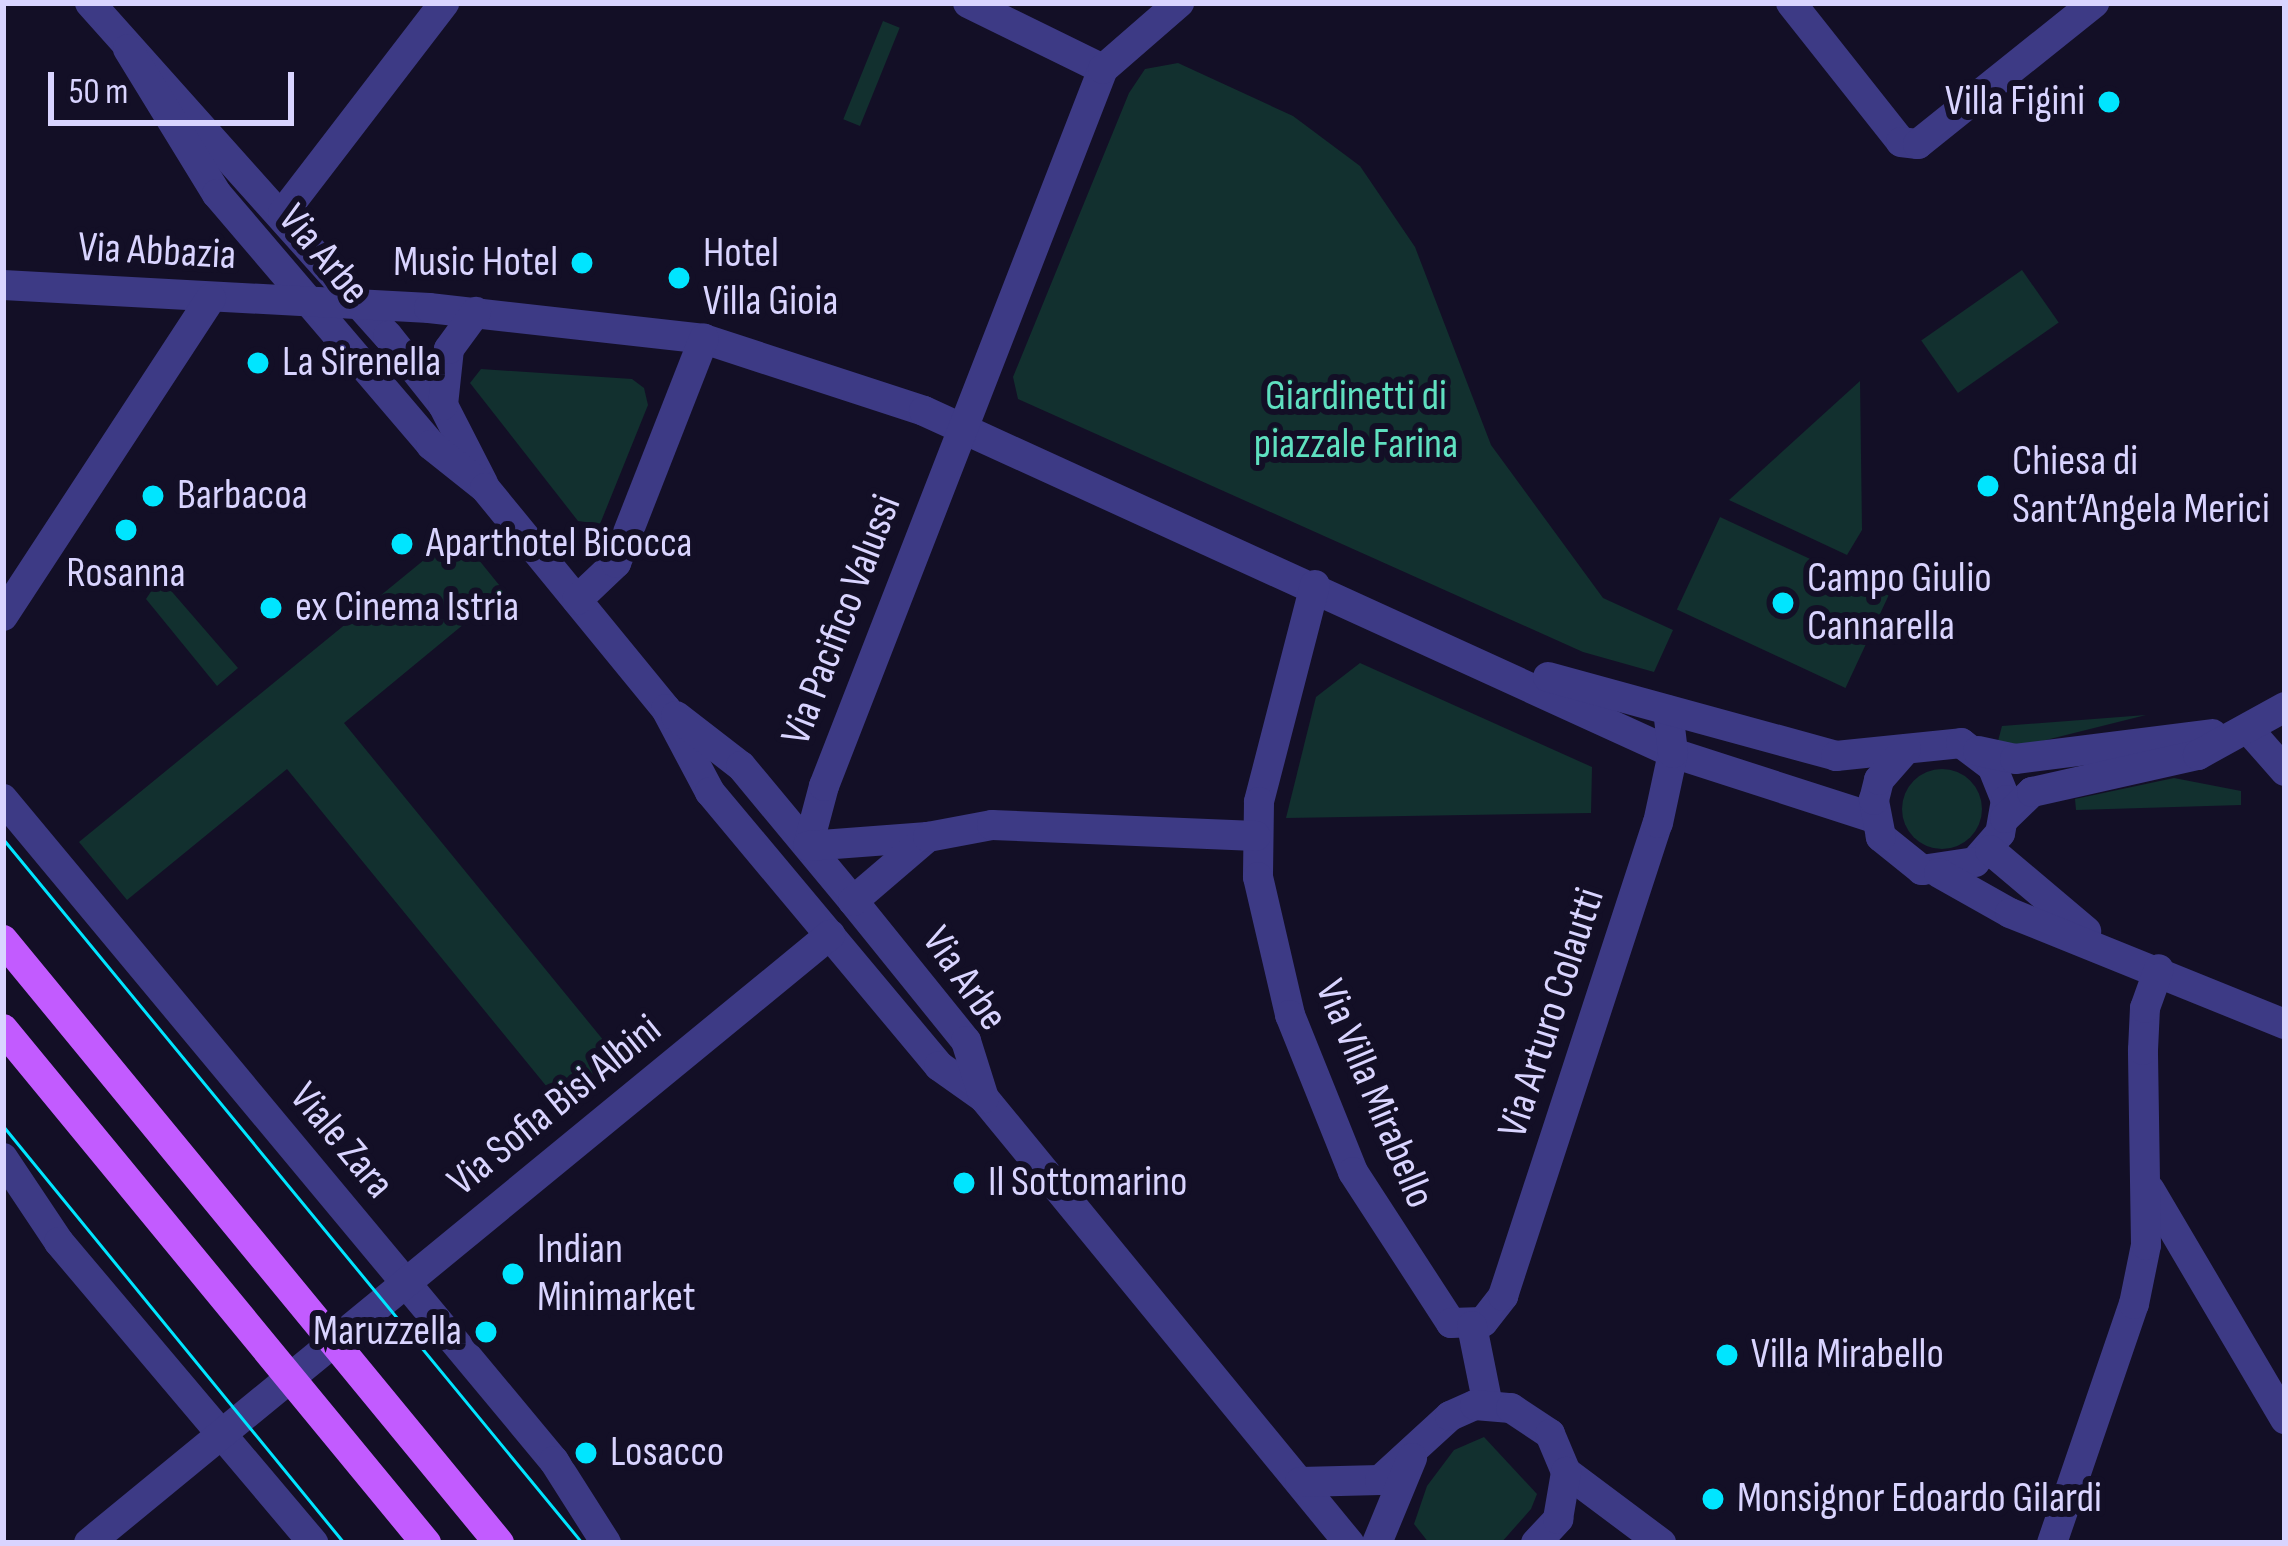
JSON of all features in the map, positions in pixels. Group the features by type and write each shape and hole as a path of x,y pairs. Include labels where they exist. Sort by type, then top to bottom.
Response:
{"main road":[{"path":"3,940 500,1543"},
{"path":"3,1029 426,1543"}],"street":[{"name":"Via Arbe","path":"90,3 283,213 443,404 485,488"},
{"path":"283,213 444,3"},
{"path":"968,3 1010,12 1103,69 1180,3"},
{"path":"1791,3 1901,142 1929,138 2094,3"},
{"name":"Via Arbe","path":"128,49 217,194 430,445 485,488 666,709 710,792 939,1066 984,1098 1349,1543"},
{"name":"Via Pacifico Valussi","path":"808,846 962,426 1103,69"},
{"name":"Via Abbazia","path":"3,285 359,303 704,339 962,426 1482,661"},
{"path":"3,616 211,298"},
{"path":"443,404 445,361 476,313"},
{"path":"577,600 616,563 704,339"},
{"path":"808,846 1062,823 1256,836 1315,585"},
{"path":"1482,661 1836,756 1938,740 2015,759 2248,729"},
{"path":"1482,661 1673,752 1874,818"},
{"path":"1939,873 1990,850 2005,818 2032,792 2198,755 2285,707"},
{"name":"Via Arbe","path":"666,709 741,766 853,901 966,1041 984,1098"},
{"name":"Via Arturo Colautti","path":"1472,1326 1492,1316 1503,1297 1658,823 1673,752 1668,710"},
{"path":"2248,729 2285,771"},
{"path":"1906,748 1879,780 1874,818 1892,853 2010,913 2159,969 2285,1024"},
{"path":"1978,751 2002,783 2005,818"},
{"name":"Viale Zara","path":"3,799 554,1461 606,1543"},
{"name":"Via Villa Mirabello","path":"1256,836 1278,974 1353,1172 1435,1309 1451,1323 1472,1326"},
{"path":"853,901 928,837"},
{"path":"1990,850 2115,952"},
{"name":"Via Sofia Bisi Albini","path":"292,1377 830,935"},
{"path":"2052,1543 2134,1304 2150,1190 2145,1008 2159,969"},
{"path":"3,1158 59,1242 231,1427 313,1543"},
{"path":"2150,1190 2285,1419"},
{"path":"1472,1326 1488,1405"},
{"path":"89,1543 292,1377"},
{"path":"1300,1482 1380,1480 1412,1458 1450,1416 1488,1405 1533,1418 1550,1434 1566,1472 1660,1543"},
{"path":"1377,1543 1412,1458"},
{"path":"1536,1543 1558,1519 1566,1472"}],"green space":[{"path":"883,21 900,28 860,126 843,119"},
{"name":"Giardinetti di piazzale Farina","path":"1178,63 1293,116 1360,166 1415,247 1491,445 1603,598 1673,630 1654,672 1583,652 1018,399 1013,377 1129,93 1145,69"},
{"path":"2022,270 2059,322 1958,393 1921,341"},
{"path":"481,369 632,379 644,388 648,405 600,524 578,521 470,383"},
{"path":"1860,381 1862,530 1847,555 1729,500"},
{"name":"Campo Giulio Cannarella","path":"1720,517 1889,596 1845,688 1677,609"},
{"path":"457,533 504,591 344,723 622,1063 565,1109 287,769 127,900 79,842"},
{"path":"160,578 238,668 217,686 146,599"},
{"path":"1360,663 1592,767 1591,813 1286,818 1316,697"},
{"path":"2146,715 2022,746 1998,741 2002,726"},
{"path":"1942,769 1970,781 1982,809 1970,837 1942,849 1914,837 1902,809 1914,781"},
{"path":"2174,778 2241,791 2241,805 2076,810 2075,799"},
{"path":"1484,1437 1537,1494 1531,1509 1501,1543 1429,1543 1414,1524 1427,1486 1454,1450"}],"tram line":[{"path":"3,839 582,1543"},
{"path":"3,1126 344,1543"}],"place":[{"name":"Villa Figini","path":"2109,102"},
{"name":"Music Hotel","path":"582,263"},
{"name":"Hotel Villa Gioia","path":"679,278"},
{"name":"La Sirenella","path":"258,363"},
{"name":"Chiesa di Sant’Angela Merici","path":"1988,486"},
{"name":"Barbacoa","path":"153,496"},
{"name":"Rosanna","path":"126,530"},
{"name":"Aparthotel Bicocca","path":"402,544"},
{"name":"Campo Giulio Cannarella","path":"1783,603"},
{"name":"ex Cinema Istria","path":"271,608"},
{"name":"Il Sottomarino","path":"964,1183"},
{"name":"Indian Minimarket","path":"513,1274"},
{"name":"Maruzzella","path":"486,1332"},
{"name":"Villa Mirabello","path":"1727,1355"},
{"name":"Losacco","path":"586,1453"},
{"name":"Monsignor Edoardo Gilardi","path":"1713,1499"}]}
